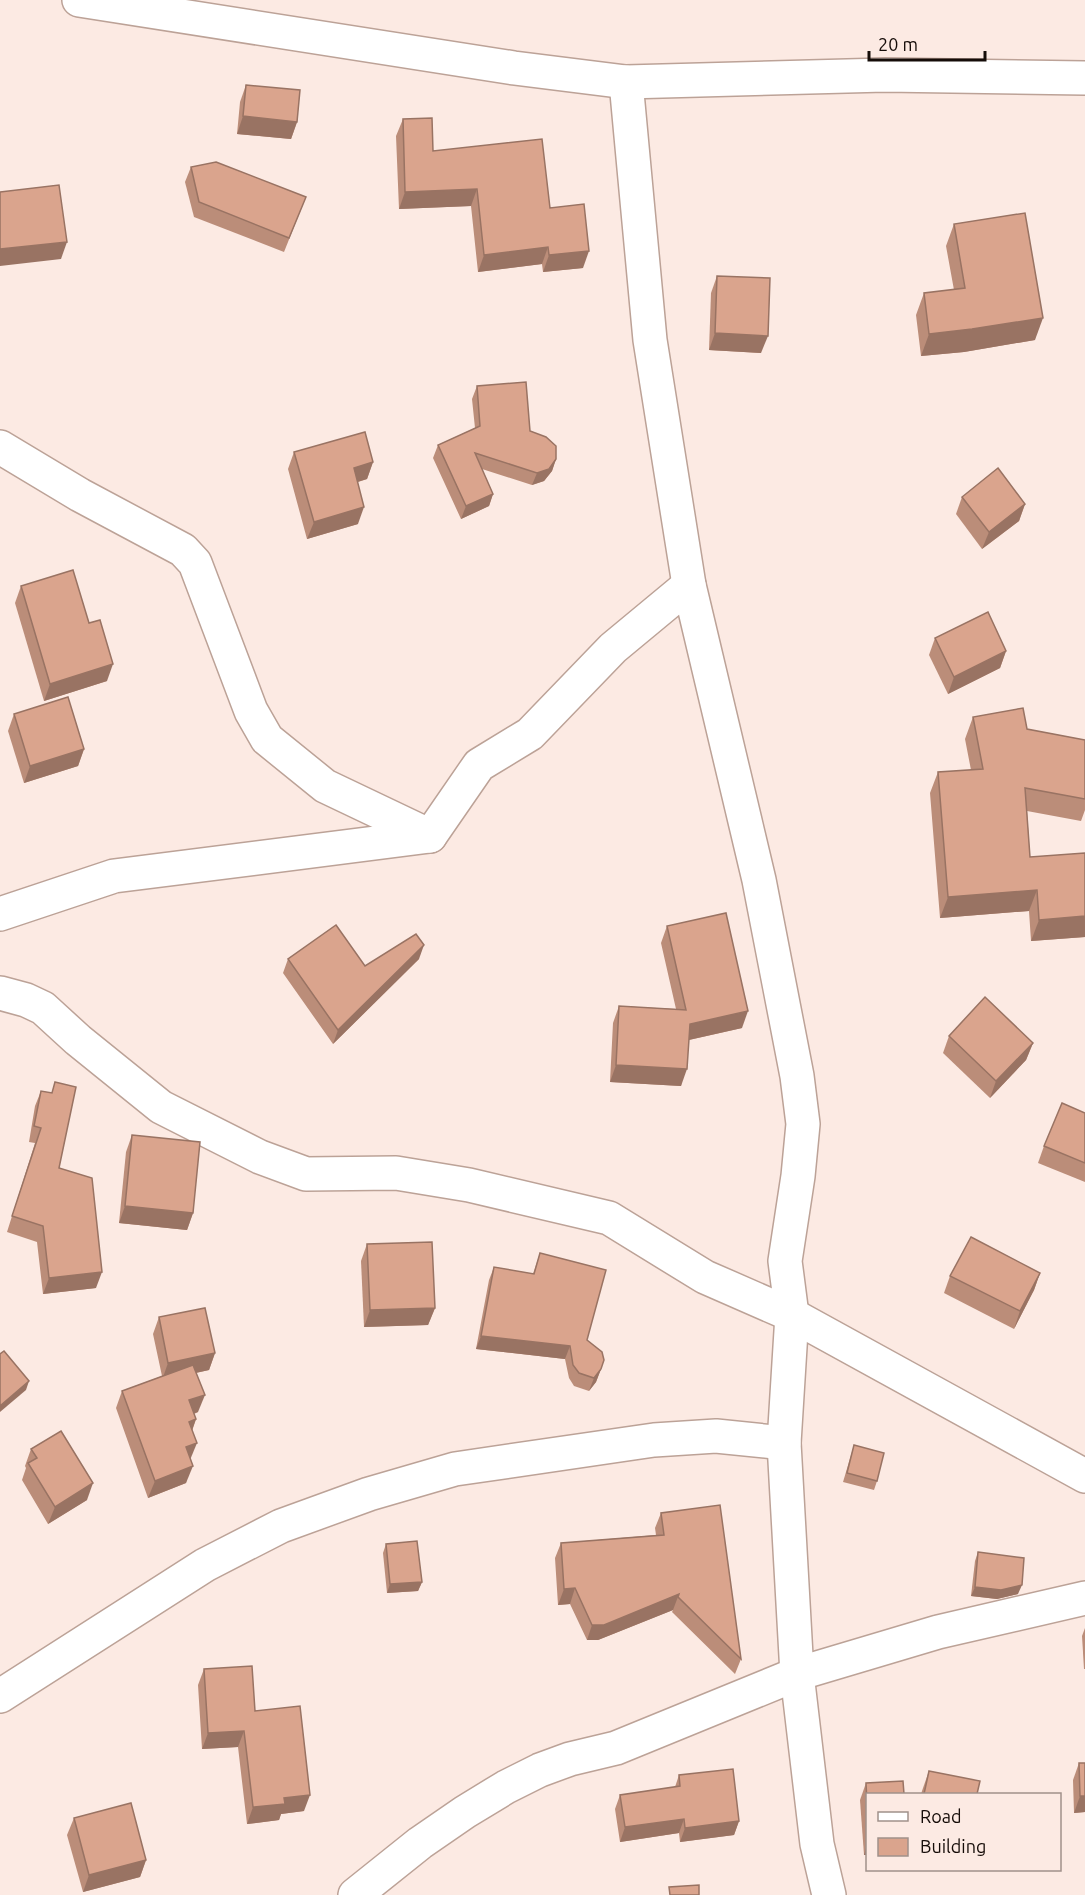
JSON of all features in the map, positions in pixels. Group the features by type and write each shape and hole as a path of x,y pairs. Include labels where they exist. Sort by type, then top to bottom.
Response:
{"street":[{"path":"79,0 514,68 626,82 885,75 1085,78"},
{"path":"626,82 650,340 689,585 759,880 797,1076 803,1124 798,1176 785,1261 792,1315 784,1443 797,1674 817,1844 829,1895"},
{"path":"0,447 80,495 183,550 195,563 250,711 267,739 325,786 430,836"},
{"path":"0,914 114,876 430,836 479,765 530,734 614,648 689,585"},
{"path":"0,993 26,1000 43,1008 78,1040 161,1107 260,1157 306,1174 396,1173 469,1185 609,1218 705,1277 792,1315 1085,1476"},
{"path":"0,1696 204,1565 281,1526 369,1494 455,1469 654,1440 716,1436 784,1443"},
{"path":"355,1895 420,1843 465,1812 540,1770 570,1759 616,1748 797,1674 938,1632 1085,1598"}],"building":[{"path":"246,85 300,90 297,122 243,116"},
{"path":"432,118 433,151 542,139 550,208 584,204 589,251 549,255 548,247 484,255 477,189 405,192 403,119"},
{"path":"216,162 306,197 289,238 199,202 191,167"},
{"path":"59,185 67,242 0,249 0,192"},
{"path":"1025,213 1043,318 929,334 924,293 965,288 954,224"},
{"path":"717,276 770,278 768,336 715,333"},
{"path":"526,382 530,431 546,437 556,446 556,459 549,469 537,473 475,453 493,494 466,506 438,445 480,426 477,386"},
{"path":"365,432 373,462 354,468 364,507 314,522 294,452"},
{"path":"998,468 1025,504 989,532 962,497"},
{"path":"73,570 89,623 100,620 113,664 50,684 21,586"},
{"path":"988,612 1006,651 954,677 935,638"},
{"path":"68,697 84,749 30,766 14,714"},
{"path":"1023,708 1027,729 1085,740 1085,799 1025,788 1030,857 1085,853 1085,916 1039,920 1037,890 948,897 938,772 983,769 973,717"},
{"path":"726,913 748,1011 690,1024 687,1069 616,1065 619,1006 686,1010 667,926"},
{"path":"336,925 365,966 416,934 424,945 338,1030 288,959"},
{"path":"985,997 1033,1043 996,1081 949,1036"},
{"path":"55,1082 76,1087 59,1168 92,1178 102,1272 49,1278 43,1226 12,1216 41,1128 34,1126 41,1091 52,1093"},
{"path":"1062,1103 1085,1113 1085,1163 1044,1146"},
{"path":"132,1135 200,1142 193,1213 125,1206"},
{"path":"971,1237 1040,1273 1020,1311 950,1276"},
{"path":"432,1242 435,1308 370,1310 367,1244"},
{"path":"540,1253 606,1270 587,1340 602,1352 604,1360 594,1378 579,1373 573,1365 570,1346 481,1336 494,1267 534,1274"},
{"path":"205,1308 215,1353 168,1363 159,1317"},
{"path":"4,1351 29,1381 0,1406 0,1354"},
{"path":"193,1365 205,1395 189,1400 196,1419 189,1422 197,1443 186,1447 193,1466 155,1481 122,1391"},
{"path":"61,1431 93,1483 55,1507 28,1463 37,1458 31,1449"},
{"path":"854,1445 884,1453 877,1481 847,1473"},
{"path":"720,1505 741,1659 678,1597 679,1594 604,1625 592,1625 575,1588 564,1589 561,1543 664,1535 661,1513"},
{"path":"417,1541 422,1582 390,1584 386,1544"},
{"path":"978,1552 1024,1558 1022,1585 1001,1590 975,1587"},
{"path":"252,1666 255,1711 300,1706 310,1795 284,1798 285,1804 253,1807 244,1731 208,1733 204,1669"},
{"path":"1079,1763 1085,1763 1085,1796 1080,1796"},
{"path":"733,1769 739,1821 685,1828 684,1819 625,1827 620,1795 680,1786 679,1775"},
{"path":"929,1771 980,1781 977,1793 924,1793"},
{"path":"903,1781 904,1793 866,1793 866,1783"},
{"path":"131,1803 146,1860 89,1875 74,1818"},
{"path":"699,1885 699,1895 670,1895 669,1887"}]}
